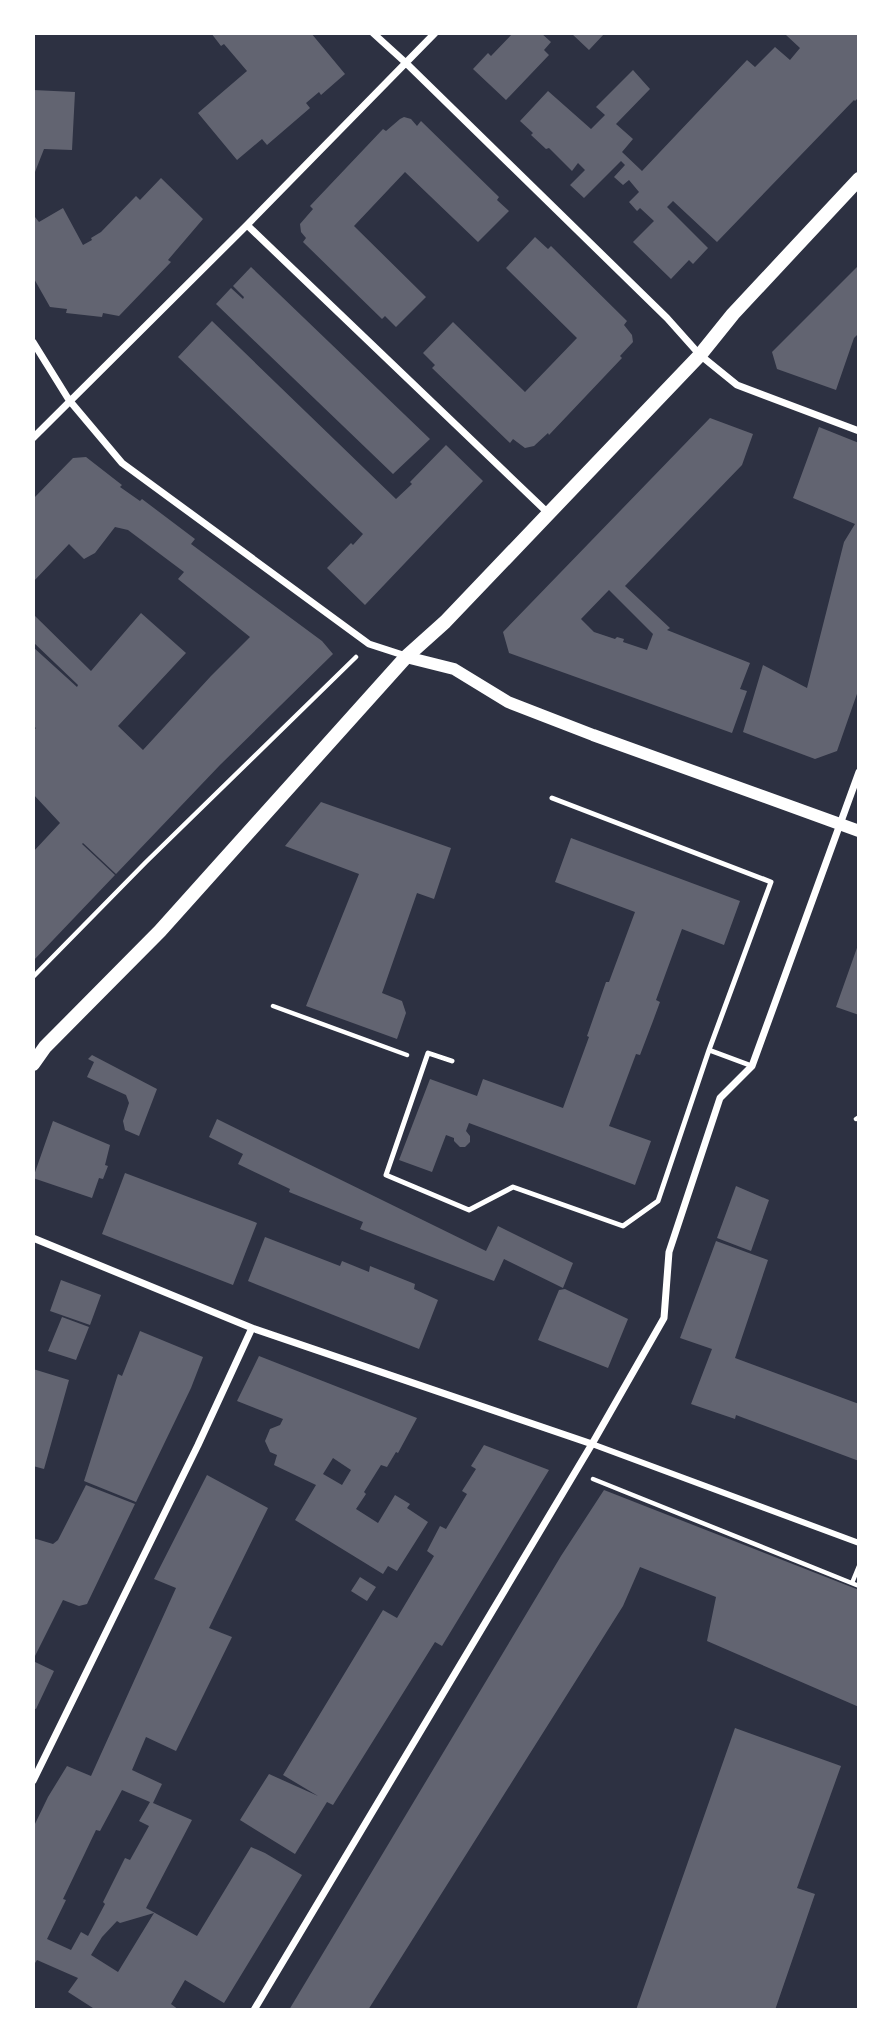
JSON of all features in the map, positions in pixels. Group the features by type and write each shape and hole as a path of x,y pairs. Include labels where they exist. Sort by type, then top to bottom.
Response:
{"main road":[{"path":"33,1064 39,1051 160,931 407,657 445,622 700,355 733,314 859,179"}],"street":[{"path":"373,33 667,318 700,355 737,385 859,431"},
{"path":"33,438 435,33"},
{"path":"247,225 548,513"},
{"path":"33,342 69,400 121,463 369,645 454,669 508,702 859,831"},
{"path":"254,2010 592,1444 664,1318 669,1252 720,1098 752,1066 859,772"},
{"path":"33,1238 252,1328 592,1444 859,1543"},
{"path":"33,1781 192,1457 252,1328"}],"lane":[{"path":"452,1061 428,1053 386,1175 469,1210 513,1187 623,1226 658,1201 709,1050 771,882 552,798"},
{"path":"709,1050 752,1066"}],"path":[{"path":"33,977 146,862 369,645"},
{"path":"273,1006 425,1061"},
{"path":"575,1472 859,1586"},
{"path":"852,1583 859,1566"}],"building":[{"path":"211,33 311,33 345,74 321,95 319,92 306,103 310,108 267,145 262,139 237,160 198,113 247,71"},
{"path":"513,33 541,33 551,42 544,50 549,55 506,100 473,69 488,53 491,56"},
{"path":"571,33 605,33 589,50"},
{"path":"859,33 859,97 717,242 673,201 667,207 708,248 693,264 689,260 671,279 633,242 654,221 640,208 637,211 629,202 639,192 629,180 623,185 614,177 625,165 621,161 584,198 570,185 585,170 578,163 572,171 549,148 546,149 531,135 533,133 520,121 548,91 591,129 605,115 596,107 633,70 650,89 616,124 633,139 622,152 642,171 747,60 755,67 775,47 790,60 800,48 786,35"},
{"path":"33,90 75,92 72,150 44,149 35,172 33,171"},
{"path":"404,117 411,119 417,126 421,121 499,197 497,200 509,211 478,242 405,172 354,226 426,297 396,327 385,316 382,319 303,242 306,238 301,232 300,224 313,209 310,206 383,129 386,131"},
{"path":"161,178 203,219 168,260 171,262 119,316 66,313 67,309 50,307 33,277 33,218 39,222 63,208 83,245 101,232 136,196 140,200"},
{"path":"535,237 548,249 551,246 627,321 624,325 632,335 633,342 620,356 622,358 549,435 548,433 534,446 525,448 513,439 510,443 432,368 435,365 423,353 453,322 525,392 577,338 506,268"},
{"path":"859,265 859,333 854,338 836,390 777,369 772,352"},
{"path":"251,267 430,439 393,474 216,304 231,288 243,299 233,286"},
{"path":"212,321 396,499 446,445 483,481 365,605 327,568 363,534 178,357"},
{"path":"710,418 753,434 742,465 625,586 670,628 667,630 750,663 740,689 747,691 732,733 509,653 503,632","holes":["609,590 653,634 647,650 623,642 624,639 594,632 581,619"]},
{"path":"819,427 859,443 859,688 837,751 815,759 743,732 763,665 807,688 844,542 855,524 793,498"},
{"path":"86,457 122,485 120,487 140,501 142,499 195,539 191,544 322,641 333,654 220,765 116,874 82,844 115,875 33,961 33,852 60,823 33,794 33,731 36,728 33,726 33,647 77,687 78,685 33,642 33,614 91,671 141,613 186,653 118,726 143,750 250,637 178,579 184,572 128,530 115,527 95,553 84,559 69,544 33,582 33,499 73,458"},
{"path":"321,802 451,848 434,899 417,893 382,993 402,1001 406,1013 397,1039 306,1006 359,874 285,846"},
{"path":"571,838 740,901 724,945 682,929 656,1000 660,1002 653,1021 640,1055 636,1054 609,1126 651,1141 635,1185 469,1123 466,1131 470,1142 465,1147 460,1147 454,1138 446,1135 432,1172 399,1160 430,1079 477,1096 483,1079 563,1108 606,982 609,982 635,912 555,882"},
{"path":"859,945 859,1015 836,1007"},
{"path":"92,1055 157,1089 139,1136 125,1130 123,1121 129,1103 126,1095 87,1077 94,1062 88,1059"},
{"path":"217,1119 486,1251 498,1226 573,1263 563,1288 504,1259 494,1281 360,1229 363,1222 289,1192 290,1189 238,1164 243,1154 209,1137"},
{"path":"53,1121 110,1145 105,1165 108,1166 103,1179 99,1178 92,1198 33,1178"},
{"path":"125,1173 257,1223 233,1285 102,1234"},
{"path":"736,1186 769,1200 751,1251 717,1238"},
{"path":"265,1237 340,1266 342,1261 369,1272 370,1266 415,1284 414,1289 438,1300 419,1349 248,1281"},
{"path":"716,1241 768,1260 735,1358 859,1404 859,1461 736,1415 735,1419 691,1404 712,1349 680,1338"},
{"path":"61,1280 101,1295 90,1325 50,1311"},
{"path":"565,1289 628,1319 608,1368 538,1340 559,1290"},
{"path":"62,1317 89,1327 76,1360 48,1351"},
{"path":"140,1331 203,1357 191,1388 136,1502 84,1481 118,1374 122,1376"},
{"path":"259,1356 417,1418 398,1453 396,1452 387,1467 381,1465 356,1509 378,1523 395,1495 410,1504 407,1508 428,1522 397,1571 388,1566 383,1574 295,1520 316,1485 274,1465 277,1455 270,1452 265,1441 270,1429 280,1425 283,1419 237,1401","holes":["333,1458 351,1470 342,1485 323,1474"]},
{"path":"33,1369 69,1380 44,1469 33,1466"},
{"path":"484,1445 549,1470 442,1646 435,1642 333,1805 327,1802 295,1854 240,1820 269,1774 318,1796 283,1775 383,1610 397,1618 434,1556 427,1551 440,1526 446,1529 467,1494 462,1491 476,1469 471,1466"},
{"path":"207,1475 268,1508 209,1628 232,1637 176,1751 146,1737 132,1770 162,1784 153,1803 192,1820 146,1908 197,1936 251,1847 302,1875 224,2003 185,1980 171,2004 179,2010 96,2010 68,1992 78,1978 37,1960 33,1966 33,1828 67,1766 91,1776 176,1588 154,1579","holes":["122,1790 150,1802 139,1821 149,1826 130,1860 125,1858 88,1936 81,1932 71,1950 47,1939 96,1830 100,1831","154,1913 118,1972 91,1955 102,1937 117,1921 120,1923"]},
{"path":"86,1485 135,1504 87,1604 79,1606 63,1600 33,1660 33,1538 53,1544 58,1540"},
{"path":"604,1490 859,1590 859,1707 707,1641 716,1597 640,1567 623,1606 368,2010 289,2010 561,1556"},
{"path":"360,1577 376,1587 367,1601 351,1591"},
{"path":"33,1661 54,1671 36,1709 33,1708"},
{"path":"735,1728 841,1766 797,1888 815,1894 775,2010 636,2010"}]}
